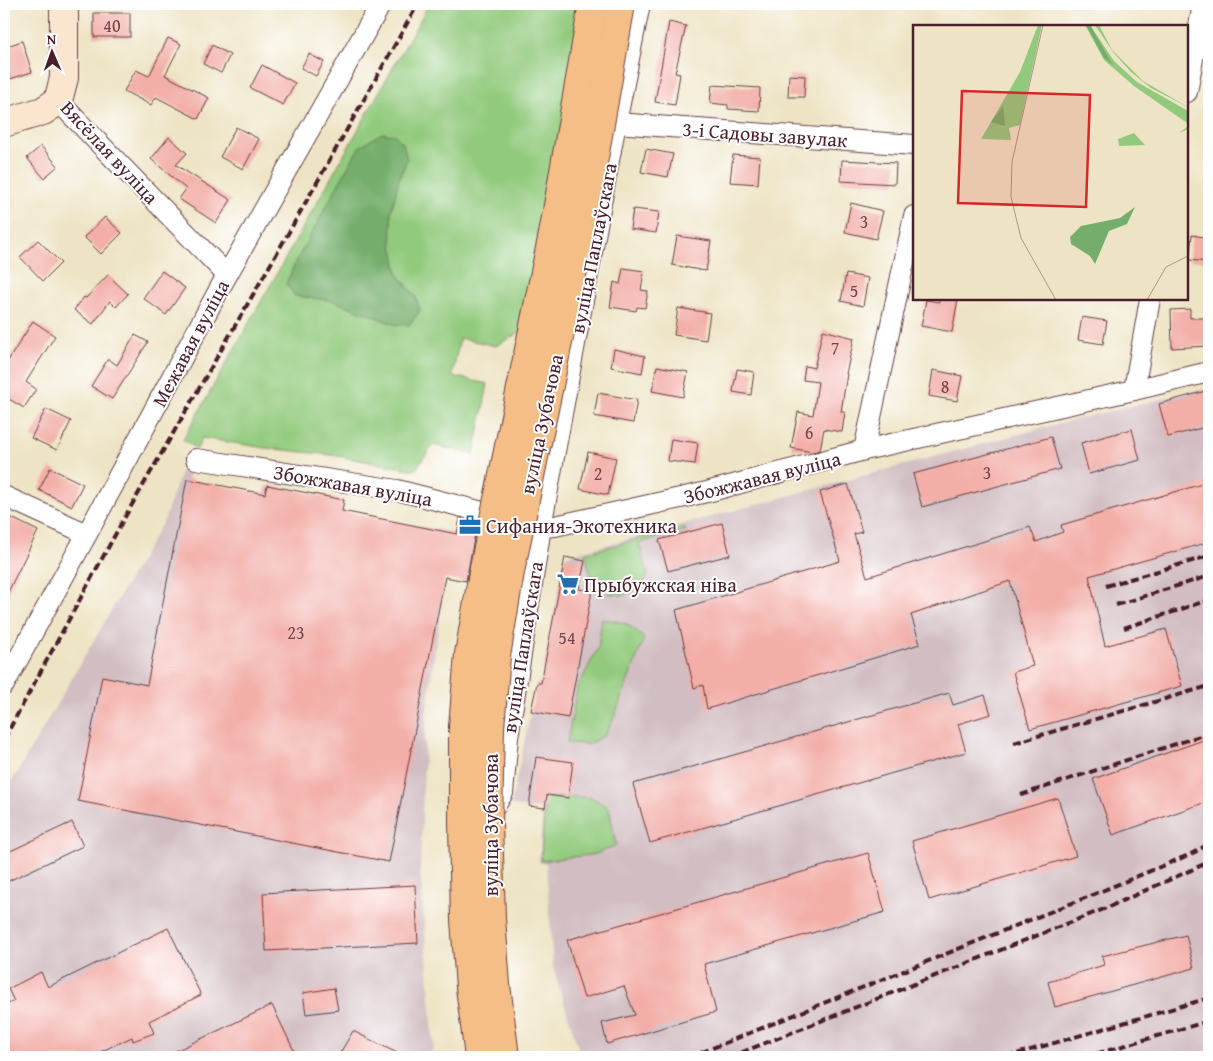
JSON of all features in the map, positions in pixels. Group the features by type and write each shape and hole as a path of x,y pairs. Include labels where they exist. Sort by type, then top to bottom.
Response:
{"highway":[{"name":"вуліца Зубачова","path":"479,1057 470,987 466,930 463,824 463,727 469,654 484,567 554,229 593,4"},
{"name":"вуліца Зубачова","path":"505,1057 496,985 491,918 488,824 490,727 496,656 510,572 581,232 621,4"}],"street":[{"name":"Вясёлая вуліца","path":"64,4 64,78 58,101 227,275"},
{"name":"Межавая вуліца","path":"4,685 227,275 381,4"},
{"name":"вуліца Паплаўскага","path":"481,962 478,836 503,793 508,736 541,526 640,4"},
{"path":"1188,86 1203,4"},
{"path":"4,123 43,111 58,101"},
{"name":"3-і Садовы завулак","path":"616,123 913,145"},
{"path":"864,450 913,221"},
{"path":"1134,390 1150,300"},
{"name":"Збожжавая вуліца","path":"196,459 397,490 541,526 555,526 707,492 864,450 1209,372"},
{"path":"4,496 87,534"}],"shaded area":[{"path":"1209,388 1209,1057 581,1057 553,967 546,863 539,863 543,810 511,805 537,683 541,683 565,557 1072,420"},
{"path":"182,469 189,471 188,479 264,494 267,485 344,500 342,511 456,533 460,518 513,528 501,588 445,578 426,714 420,870 434,1048 427,1057 4,1057 4,795 165,518"}],"green space":[{"path":"429,4 614,4 559,309 496,346 460,338 452,376 488,384 474,454 433,445 415,470 331,455 265,448 202,438 197,449 183,440"},
{"path":"382,133 395,135 403,143 407,159 399,180 391,212 392,244 398,274 416,297 420,311 409,325 396,325 334,301 295,296 286,284 294,265 359,147"},
{"path":"684,527 686,531 639,543 648,575 640,588 624,595 608,594 591,576 585,553"},
{"path":"602,619 630,626 644,639 613,720 605,735 588,744 567,743 578,683 581,681 598,648"},
{"path":"545,798 593,798 609,808 616,845 596,854 541,861"}],"building":[{"path":"94,13 130,13 130,37 94,37"},
{"path":"669,22 686,26 675,73 680,74 675,105 655,102"},
{"path":"168,38 181,44 165,75 209,98 198,119 156,97 151,105 124,91 136,70 149,76"},
{"path":"22,41 32,72 10,79 4,58 4,47"},
{"path":"212,45 230,55 221,73 203,64"},
{"path":"309,54 324,62 316,76 301,68"},
{"path":"262,65 295,83 283,105 250,88"},
{"path":"789,75 805,76 804,97 788,97"},
{"path":"712,85 760,88 759,111 728,109 728,105 710,103"},
{"path":"236,127 259,139 243,169 220,157"},
{"path":"169,137 187,153 176,165 231,200 216,223 179,199 186,189 151,159"},
{"path":"41,146 58,166 44,178 27,158"},
{"path":"646,149 673,154 668,177 641,172"},
{"path":"733,155 760,157 758,184 730,182"},
{"path":"842,160 896,163 895,184 841,181"},
{"path":"851,203 883,211 876,239 845,232"},
{"path":"633,209 659,212 656,233 630,229"},
{"path":"105,217 122,233 101,254 84,237"},
{"path":"1192,235 1209,238 1209,262 1189,260"},
{"path":"677,236 711,241 706,271 672,265"},
{"path":"38,240 61,263 43,281 20,257"},
{"path":"623,268 644,271 641,290 648,291 645,308 637,307 636,311 610,307 614,282 620,284"},
{"path":"162,271 185,288 166,315 143,298"},
{"path":"846,274 868,278 863,306 841,301"},
{"path":"108,275 128,294 116,307 110,301 93,324 74,310 84,297 86,298"},
{"path":"926,300 939,302 939,300 958,300 952,332 921,326"},
{"path":"678,308 710,313 706,340 674,335"},
{"path":"1190,309 1190,318 1209,318 1209,346 1172,348 1171,310"},
{"path":"1082,317 1107,321 1103,344 1078,340"},
{"path":"33,321 55,336 26,382 36,389 24,408 4,396 4,367"},
{"path":"823,330 854,338 846,374 841,412 845,412 842,432 824,429 820,450 812,452 791,448 798,412 813,415 818,382 803,380 805,366 814,368"},
{"path":"135,335 148,342 112,399 91,386 108,359 117,365"},
{"path":"614,349 645,356 642,373 611,367"},
{"path":"657,366 688,372 683,397 652,391"},
{"path":"737,369 754,372 751,395 733,392"},
{"path":"933,370 962,376 957,401 929,396"},
{"path":"1209,390 1209,426 1168,437 1159,404"},
{"path":"598,393 637,400 633,423 594,416"},
{"path":"46,409 71,421 57,450 31,438"},
{"path":"1132,429 1140,460 1089,474 1081,443"},
{"path":"1051,437 1060,469 922,507 913,474"},
{"path":"671,439 698,443 695,464 668,461"},
{"path":"588,452 616,458 608,495 580,489"},
{"path":"50,468 83,484 72,506 39,490"},
{"path":"187,479 265,494 267,485 344,500 342,511 457,534 460,518 477,523 466,581 445,577 389,862 78,801 102,676 147,685"},
{"path":"1209,482 1209,542 1089,576 1105,646 1166,629 1182,686 1030,729 1013,672 1033,666 1010,581 911,615 920,644 707,709 703,685 694,688 676,610 840,561 820,492 848,484 862,532 854,534 867,577 1030,527 1036,542 1063,532 1061,525"},
{"path":"4,514 38,531 4,600"},
{"path":"722,523 730,555 668,571 659,540"},
{"path":"565,557 585,561 579,589 592,591 568,718 531,711 537,683 541,683"},
{"path":"949,693 953,705 985,695 991,714 958,724 966,752 650,843 633,784"},
{"path":"1209,738 1209,801 1113,835 1093,779"},
{"path":"536,757 573,762 568,798 547,795 545,808 529,806"},
{"path":"1058,798 1076,856 929,900 912,841"},
{"path":"72,822 83,846 4,883 4,854"},
{"path":"868,853 885,912 704,964 716,1012 607,1044 602,1023 635,1015 624,986 584,998 567,940"},
{"path":"415,885 418,943 266,951 263,893"},
{"path":"168,928 201,995 149,1021 154,1033 133,1041 132,1037 89,1057 4,1057 4,1006 14,1001 8,989 41,972 48,987"},
{"path":"1186,935 1194,968 1055,1007 1048,982 1104,965 1102,956"},
{"path":"334,988 338,1010 306,1014 303,993"},
{"path":"272,1005 297,1057 163,1057 207,1036"},
{"path":"353,1031 405,1057 348,1057 340,1053"}],"railway":[{"path":"4,739 122,522 418,4"},
{"path":"1106,586 1209,556"},
{"path":"1116,605 1209,576"},
{"path":"1124,628 1209,600"},
{"path":"1014,743 1209,686"},
{"path":"1021,795 1209,733"},
{"path":"690,1057 1097,893 1191,854 1209,844"},
{"path":"730,1057 1104,909 1209,862"},
{"path":"1006,1057 1209,998"},
{"path":"1085,1057 1209,1021"}],"place":[{"name":"Сифания-Экотехника","path":"470,525"},
{"name":"Прыбужская ніва","path":"568,584"}]}
